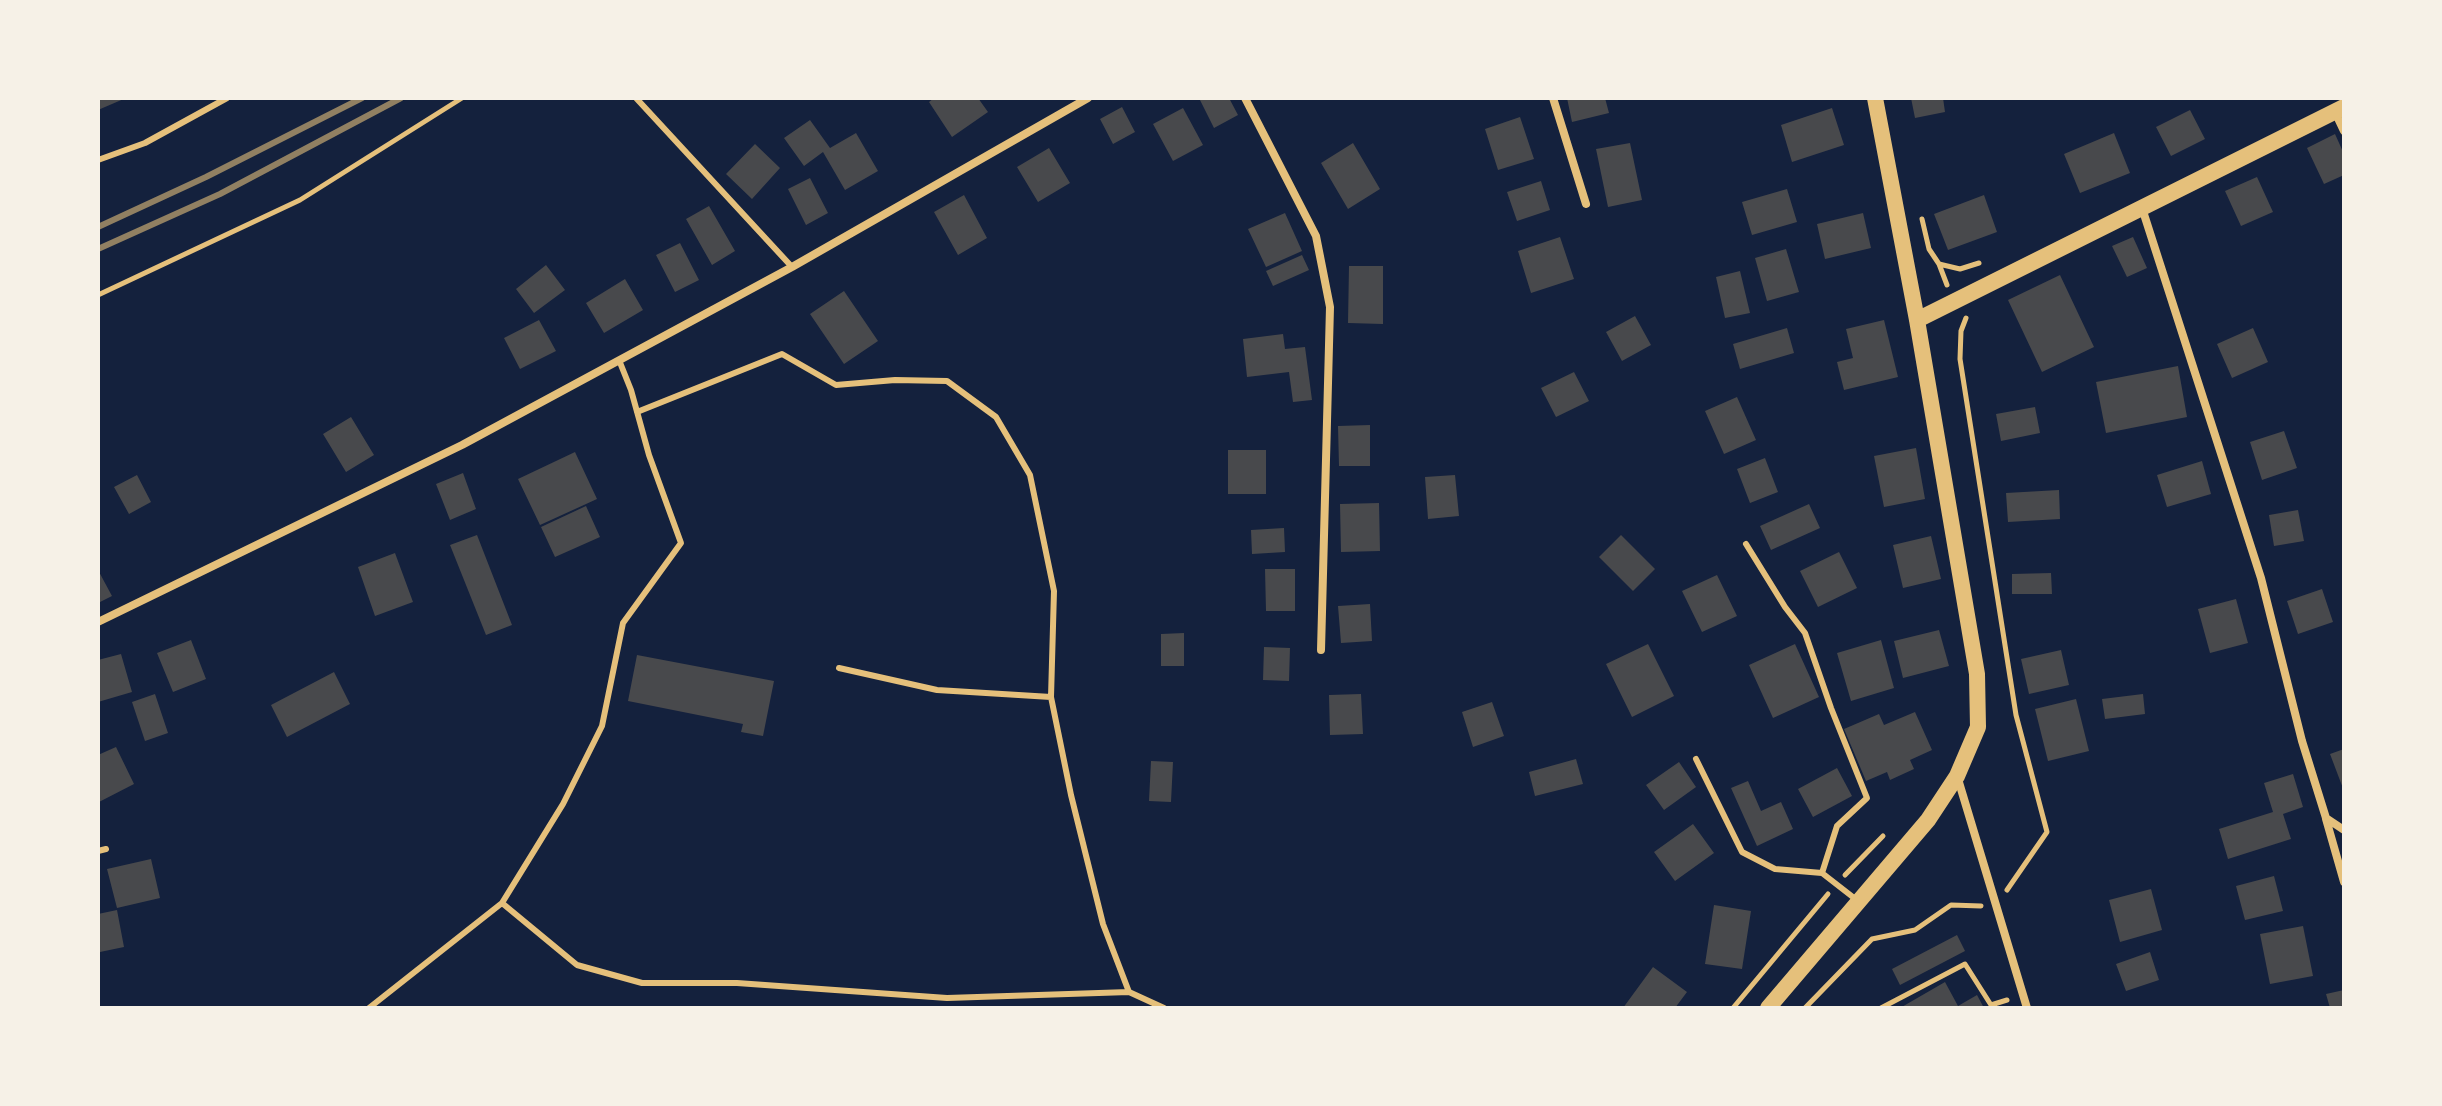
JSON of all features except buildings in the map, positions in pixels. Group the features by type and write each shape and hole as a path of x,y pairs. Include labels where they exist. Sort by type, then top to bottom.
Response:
{"main road":[{"path":"1768,1008 1928,820 1957,776 1978,727 1977,674 1917,320 1875,98"},
{"path":"1917,320 2340,109"}],"street":[{"path":"98,622 462,445 792,267 1088,98"},
{"path":"1245,98 1316,236 1330,307 1321,650"},
{"path":"1553,98 1586,204"},
{"path":"2340,109 2344,131"},
{"path":"2142,208 2261,578 2302,741 2344,882"},
{"path":"1957,776 2027,1008"},
{"path":"2326,818 2344,830"}],"lane":[{"path":"98,160 145,143 227,98"},
{"path":"636,98 792,267"},
{"path":"637,412 782,354 836,385 895,380 947,381 996,417 1030,475 1054,591 1051,697 1103,924 1129,992"},
{"path":"369,1008 502,903 563,804 602,726 623,623 681,543 619,360"},
{"path":"1746,544 1805,633 1867,798 1837,826 1822,873"},
{"path":"839,668 937,690 1051,697"},
{"path":"1696,759 1742,852 1775,869 1822,873 1858,901"},
{"path":"98,851 106,849"},
{"path":"502,903 577,965 642,983 737,983 947,998 1129,992 1164,1008"}],"path":[{"path":"98,295 300,200 462,98"},
{"path":"1922,219 1929,249 1939,264 1960,269 1979,263"},
{"path":"1975,310 1967,316 1961,331 1960,359 2016,715 2043,821"},
{"path":"1733,1008 1836,884 1889,830"},
{"path":"1805,1008 1872,939"},
{"path":"1881,1008 1965,964 1991,1005 2023,995"}],"railway":[{"path":"98,227 206,177 362,98"},
{"path":"98,249 220,194 401,98"}]}
